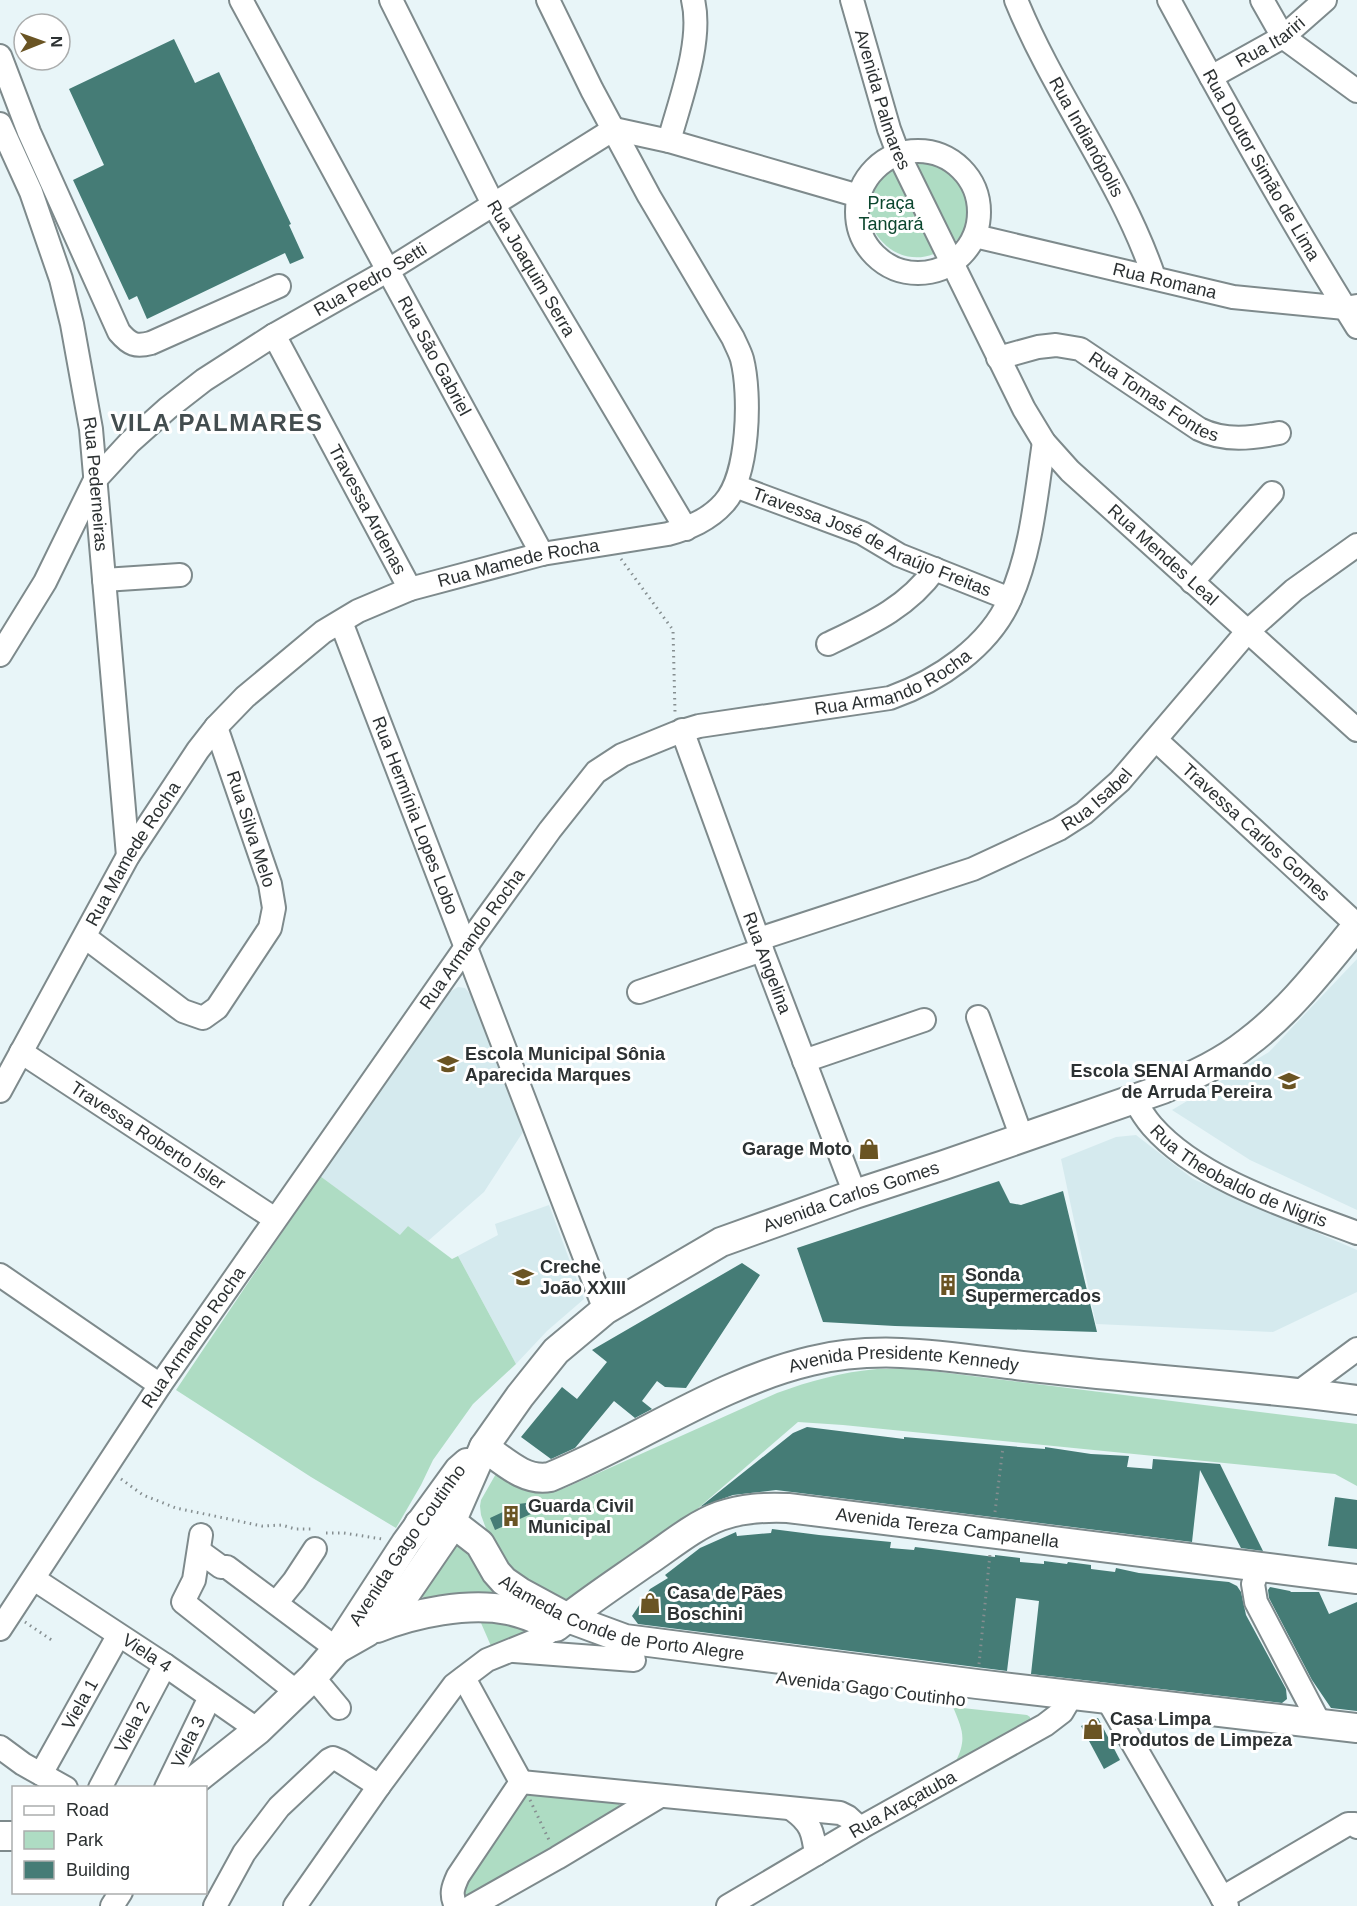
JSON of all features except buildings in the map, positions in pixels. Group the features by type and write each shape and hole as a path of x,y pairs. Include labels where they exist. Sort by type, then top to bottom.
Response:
{"main road":[{"name":"Avenida Carlos Gomes","path":"428,1562 451,1524 484,1448 556,1351 605,1310 721,1242 1163,1089 1194,1076 1246,1045 1293,1003 1357,926"},
{"name":"Avenida Presidente Kennedy","path":"484,1448 533,1478 550,1477 759,1377 808,1361 867,1352 921,1353 1040,1368 1299,1392 1357,1400"},
{"name":"Avenida Gago Coutinho","path":"183,1786 258,1730 306,1685 337,1649 392,1547 419,1524 459,1470 484,1448"},
{"path":"469,1481 473,1523 480,1544"},
{"name":"Avenida Tereza Campanella","path":"562,1623 620,1579 704,1523 739,1510 761,1507 788,1508 1357,1580"},
{"path":"419,1524 436,1521 451,1524"},
{"name":"Alameda Conde de Porto Alegre","path":"451,1524 466,1532 480,1544 488,1560 504,1581 562,1623 655,1644 977,1684 1067,1703"},
{"path":"392,1547 397,1575 406,1593 424,1607 438,1612"},
{"name":"Avenida Gago Coutinho","path":"368,1632 406,1593 428,1562"},
{"path":"616,1636 613,1612 620,1579"},
{"name":"Avenida Gago Coutinho","path":"337,1649 368,1632 408,1616 477,1608 501,1609 562,1623 634,1660 1067,1703 1107,1698"},
{"path":"1107,1698 1357,1728"}],"street":[{"name":"Rua São Gabriel","path":"241,0 542,554"},
{"name":"Rua Joaquim Serra","path":"391,0 493,204 686,529"},
{"name":"Rua Mamede Rocha","path":"0,1091 128,856 198,750 245,697 323,632 358,611 410,589 542,554 686,529 707,518 725,502 735,486 747,429 747,390 742,358 733,338 649,196 548,0"},
{"path":"669,141 694,46 696,12 693,0"},
{"name":"Avenida Palmares","path":"852,0 898,153 998,358"},
{"name":"Rua Indianópolis","path":"1016,0 1049,72 1123,202 1142,242 1154,277"},
{"name":"Rua Doutor Simão de Lima","path":"1170,0 1314,260 1353,314"},
{"path":"1262,0 1283,37 1357,91"},
{"name":"Rua Itariri","path":"1211,77 1283,37 1325,0"},
{"path":"0,56 29,132 119,332 128,342 137,346 152,343 279,286"},
{"name":"Rua Pederneiras","path":"0,124 31,192 61,279 72,324 91,429 128,856"},
{"name":"Rua Pedro Setti","path":"0,655 45,582 95,480 130,442 168,408 204,380 274,335 387,271 614,129"},
{"path":"614,129 669,141 859,196"},
{"path":"921,150 941,154 959,165 972,182 979,202 979,222 975,236 960,258 943,268 924,274 905,272 886,265 872,252 861,235 857,216 859,196 867,177 881,162 898,153 921,150"},
{"name":"Rua Romana","path":"975,236 1233,297 1353,314"},
{"name":"Travessa Ardenas","path":"274,335 410,589"},
{"name":"Rua Tomas Fontes","path":"998,358 1038,347 1056,345 1080,349 1199,429 1212,435 1243,438 1279,433"},
{"name":"Rua Mendes Leal","path":"998,358 1044,442 1070,471 1357,730"},
{"name":"Rua Armando Rocha","path":"6,1621 104,1468 275,1219 466,946 550,830 596,772 622,755 699,726 876,701 910,691 933,679 975,648 998,621 1010,599 1023,560 1044,442"},
{"name":"Travessa José de Araújo Freitas","path":"735,486 862,533 899,555 1010,599"},
{"path":"1192,582 1272,493"},
{"name":"Rua Isabel","path":"639,992 760,945 973,869 1059,829 1084,813 1120,782 1247,632 1294,590 1357,545"},
{"path":"828,644 864,627 911,597 935,569"},
{"path":"104,580 180,575"},
{"name":"Rua Hermínia Lopes Lobo","path":"341,622 605,1310"},
{"name":"Rua Silva Melo","path":"85,937 183,1011 203,1018 217,1008 270,928 274,908 270,884 216,727"},
{"name":"Rua Angelina","path":"679,732 855,1194"},
{"name":"Travessa Carlos Gomes","path":"1156,740 1357,926"},
{"path":"978,1017 1022,1138"},
{"path":"804,1061 924,1020"},
{"name":"Travessa Roberto Isler","path":"21,1052 275,1219"},
{"name":"Rua Theobaldo de Nigris","path":"1134,1099 1150,1124 1192,1161 1234,1184 1357,1233"},
{"path":"0,1275 160,1385"},
{"path":"1299,1392 1357,1349"},
{"path":"276,1603 294,1581 318,1536"},
{"path":"337,1649 227,1567 220,1567 200,1543 194,1580 183,1602 339,1708"},
{"path":"1259,1567 1253,1584 1256,1602 1319,1722"},
{"name":"Viela 4","path":"34,1579 165,1665 258,1730"},
{"path":"295,1906 444,1696 487,1660 539,1639 562,1623"},
{"name":"Viela 1","path":"54,1782 118,1636"},
{"name":"Avenida Gago Coutinho","path":"510,1651 634,1660"},
{"name":"Viela 2","path":"101,1786 165,1665"},
{"path":"464,1678 521,1782"},
{"name":"Viela 3","path":"183,1786 210,1697"},
{"path":"1107,1698 1224,1902 1348,1824 1355,1824 1357,1827"},
{"name":"Rua Araçatuba","path":"728,1906 860,1828 1045,1725 1067,1703"},
{"path":"0,1747 54,1782"},
{"path":"215,1906 244,1854 279,1807 329,1760 333,1758 340,1761 379,1786"},
{"path":"521,1782 840,1813 860,1828"},
{"path":"456,1906 452,1888 458,1876 521,1782"},
{"path":"472,1906 660,1796"},
{"path":"793,1810 810,1826 816,1854"}],"path":[{"path":"610,543 673,630 679,732"},
{"path":"977,1684 1003,1447"},
{"path":"104,1468 143,1495 176,1508 262,1526 282,1525 318,1536 344,1533 378,1539 392,1547"},
{"path":"6,1621 53,1641"},
{"path":"521,1782 557,1858"}],"shaded area":[{"name":"Escola SENAI Armando de Arruda Pereira","path":"1357,959 1357,1210 1250,1160 1172,1110 1269,1052"},
{"name":"Escola Municipal Sônia Aparecida Marques","path":"458,987 465,988 471,995 523,1132 484,1192 428,1241 408,1226 400,1236 320,1176 450,992"},
{"path":"1136,1135 1193,1179 1357,1250 1357,1292 1273,1332 1096,1324 1061,1159 1116,1137"},
{"name":"Creche João XXIII","path":"549,1205 584,1299 547,1331 516,1364 458,1256 498,1235 495,1224"}],"green space":[{"name":"Praça Tangará","path":"916,153 948,162 962,179 969,200 969,211 963,232 956,241 952,239 912,159 911,154"},
{"name":"Praça Tangará","path":"889,163 893,166 934,248 934,254 914,257 897,253 882,242 872,227 867,210 867,192 874,176"},
{"path":"320,1176 400,1235 408,1226 452,1259 458,1256 516,1364 473,1404 433,1460 396,1528 311,1477 176,1390"},
{"path":"916,1369 1357,1424 1357,1486 1335,1474 798,1422 688,1517 563,1604 524,1584 495,1553 480,1506 497,1472 529,1489 554,1491 777,1393 851,1372"},
{"path":"458,1540 519,1604 436,1601 424,1598 417,1592"},
{"path":"478,1616 538,1629 491,1646"},
{"path":"953,1707 1027,1715 1030,1720 955,1763 961,1748 962,1735"},
{"path":"539,1794 619,1802 619,1808 470,1897 465,1895 461,1889 521,1801 528,1795"}],"place":[{"name":"Escola Municipal Sônia Aparecida Marques","path":"448,1064"},
{"name":"Escola SENAI Armando de Arruda Pereira","path":"1289,1081"},
{"name":"Garage Moto","path":"869,1149"},
{"name":"Creche João XXIII","path":"523,1277"},
{"name":"Sonda Supermercados","path":"948,1285"},
{"name":"Guarda Civil Municipal","path":"511,1516"},
{"name":"Casa de Pães Boschini","path":"650,1603"},
{"name":"Casa Limpa Produtos de Limpeza","path":"1093,1729"}],"district":[{"name":"VILA PALMARES","path":"217,422"}]}
